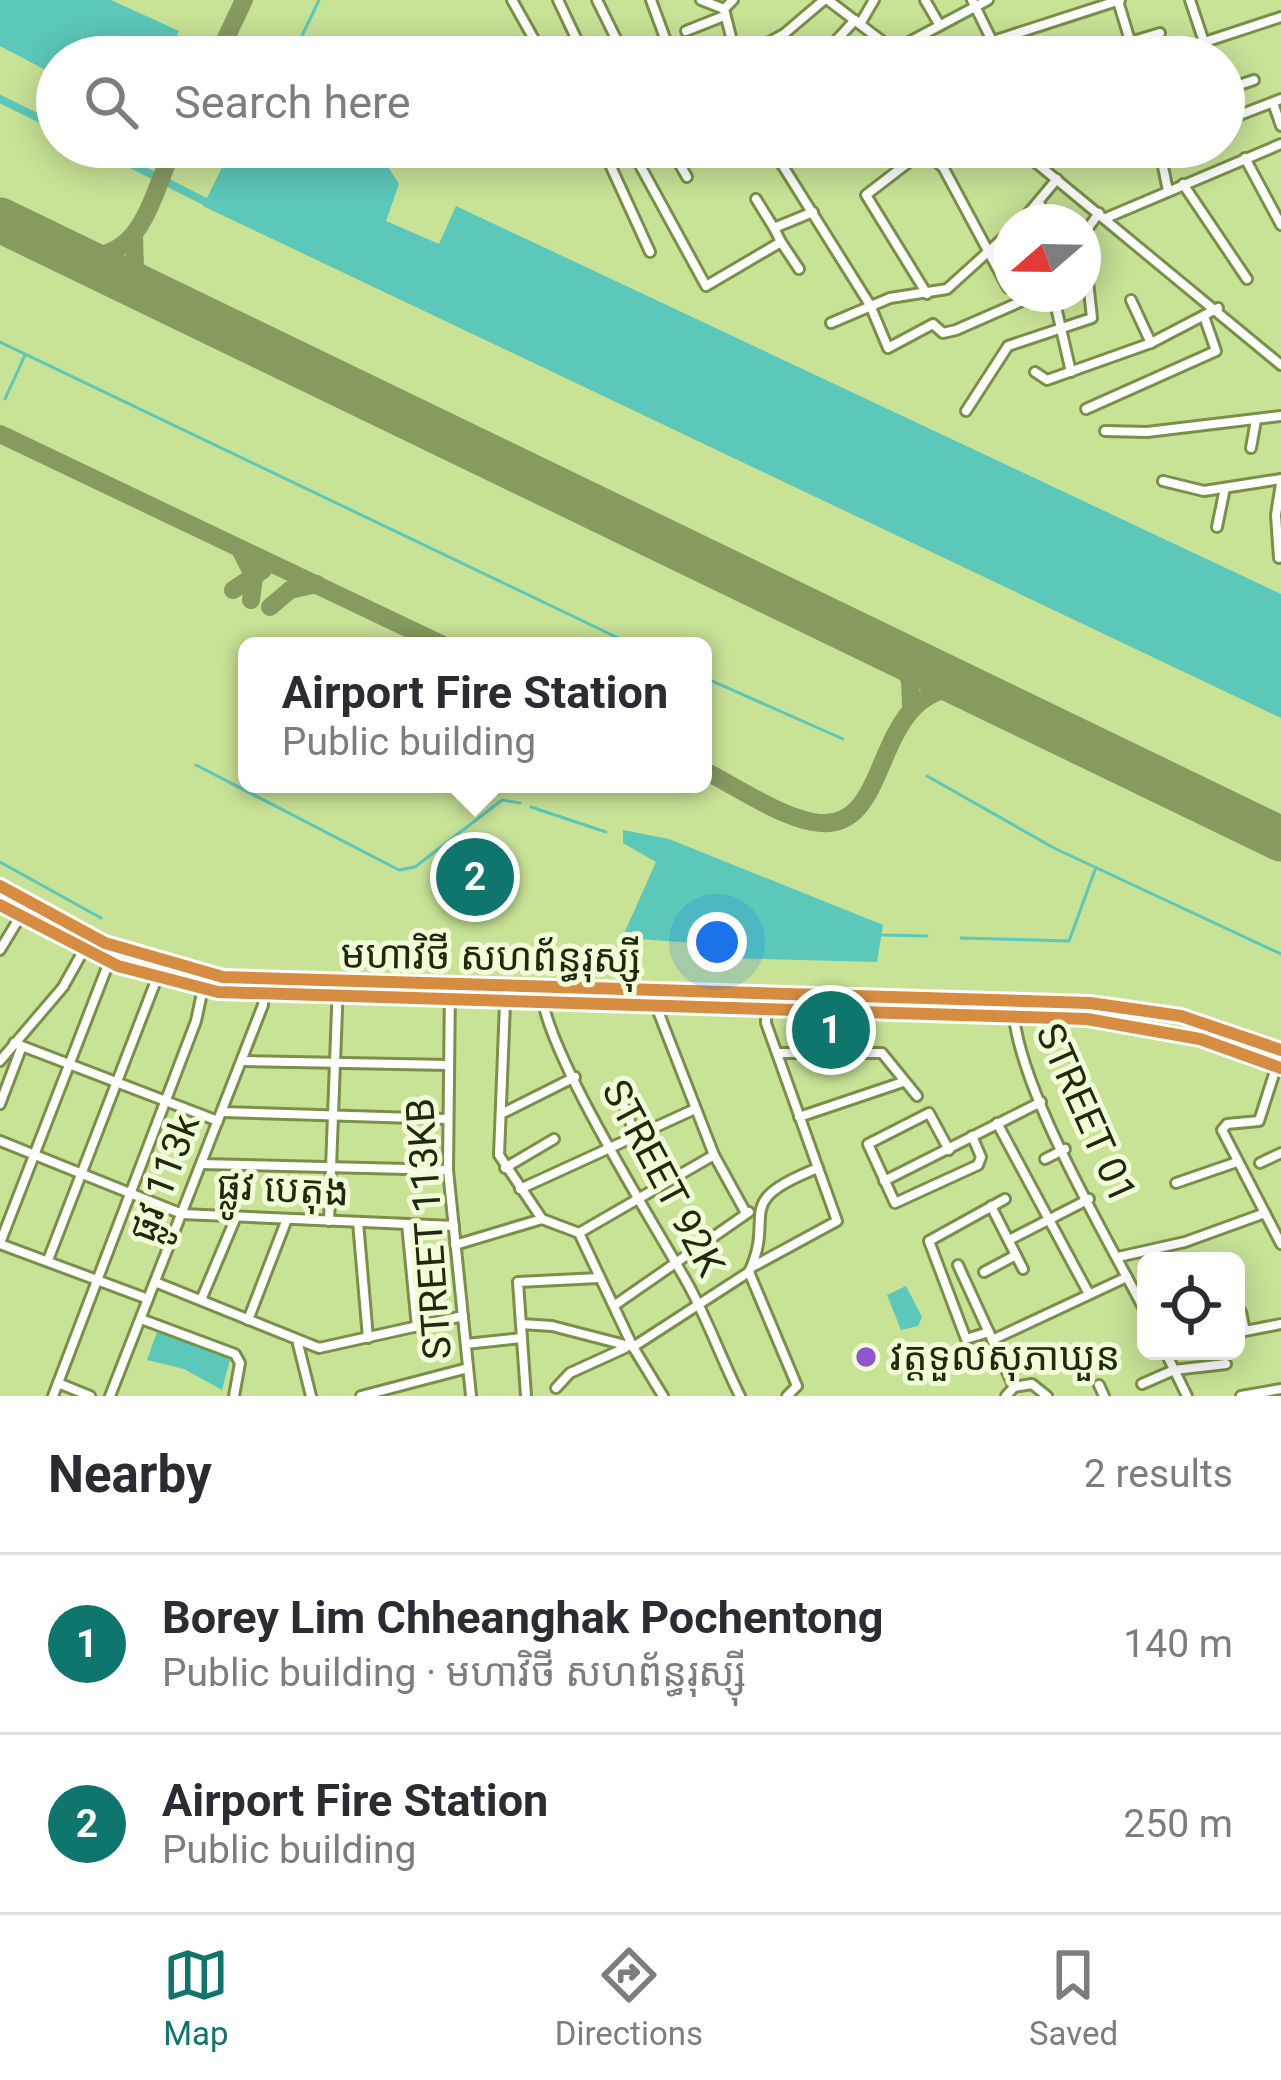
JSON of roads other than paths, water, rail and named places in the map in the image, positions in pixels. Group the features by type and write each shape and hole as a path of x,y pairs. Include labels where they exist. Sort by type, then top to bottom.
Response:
{"highway":[{"name":"មហាវិថី សហព័ន្ធរុស្ស៊ី","path":"0,886 91,937 206,974 265,981 1013,1000 1166,1013 1281,1050"},
{"name":"មហាវិថី សហព័ន្ធរុស្ស៊ី","path":"0,905 109,962 204,990 264,997 1012,1016 1147,1028 1200,1039 1279,1067"}],"street":[{"path":"512,0 532,36"},
{"path":"558,0 575,36"},
{"path":"597,0 615,36"},
{"path":"651,0 664,36"},
{"path":"700,0 724,12 732,36"},
{"path":"686,31 724,12 733,0"},
{"path":"780,36 826,0 876,36"},
{"path":"843,36 874,0"},
{"path":"925,0 939,24"},
{"path":"918,36 973,3 988,0"},
{"path":"1011,36 1088,5 1118,0 1129,36"},
{"path":"1190,0 1202,36"},
{"path":"973,3 990,36"},
{"path":"1228,36 1281,17"},
{"path":"1152,36 1160,33"},
{"path":"1245,83 1254,80"},
{"path":"1245,113 1277,101 1281,126"},
{"path":"1281,144 1245,158 1281,225"},
{"path":"612,168 650,252"},
{"path":"641,168 706,286 781,242"},
{"path":"682,168 687,177"},
{"path":"785,168 870,304 890,348 932,324 943,333 997,312"},
{"path":"899,168 866,197 926,294"},
{"path":"944,168 993,264"},
{"path":"1043,168 1218,308 1281,365"},
{"path":"1163,168 1168,190"},
{"path":"966,411 1004,350 1092,318 1083,235 1103,216 1221,168"},
{"path":"1040,204 1057,179"},
{"path":"1183,184 1246,278"},
{"path":"756,199 800,269"},
{"path":"774,228 813,212"},
{"path":"831,323 870,304 946,289 993,248"},
{"path":"1131,300 1151,343"},
{"path":"1035,372 1047,380 1151,343 1205,319 1218,308"},
{"path":"1056,312 1071,371"},
{"path":"1086,409 1216,351 1205,319"},
{"path":"1105,431 1147,432 1281,416"},
{"path":"1251,448 1256,420"},
{"path":"1163,481 1204,491 1281,481 1276,515 1279,558"},
{"path":"1217,527 1226,488"},
{"path":"0,950 29,902"},
{"path":"0,1061 64,987 91,937"},
{"path":"109,962 0,1244 148,1299"},
{"path":"53,1396 165,1102 206,974"},
{"path":"48,1260 157,978"},
{"name":"ផ្លូវ 113k","path":"110,1396 242,1061 265,981"},
{"path":"329,1221 338,983"},
{"name":"STREET 113KB","path":"450,986 448,1170 471,1396"},
{"name":"STREET 92K","path":"541,988 541,1003 575,1077 675,1262 740,1396"},
{"path":"556,1388 570,1373 630,1347 751,1269 837,1221 777,1053 767,994"},
{"name":"STREET 01","path":"1013,1000 1012,1016 1041,1102 1137,1295"},
{"path":"505,1003 505,1112 499,1145 505,1168 542,1219 579,1233 630,1347 663,1396"},
{"path":"656,1006 714,1155 746,1213"},
{"path":"18,1045 165,1102 220,1117 333,1114 448,1119"},
{"path":"0,1104 18,1045"},
{"path":"777,1053 882,1053 892,1059 916,1096"},
{"path":"242,1061 449,1065"},
{"path":"1279,1067 1259,1121 1223,1126 1281,1244"},
{"path":"505,1112 575,1077"},
{"path":"799,1117 903,1082"},
{"path":"620,1096 635,1134"},
{"path":"884,1181 1041,1102"},
{"path":"520,1189 695,1109"},
{"path":"949,1150 926,1114 868,1144 899,1203 982,1162 972,1136"},
{"path":"997,1124 1089,1294"},
{"path":"505,1168 554,1138"},
{"path":"0,1141 182,1214"},
{"path":"1045,1159 1065,1149"},
{"path":"1259,1162 1281,1153"},
{"path":"579,1233 714,1155"},
{"path":"1176,1183 1237,1162"},
{"path":"202,1164 448,1170"},
{"path":"787,1396 797,1386 751,1269 757,1211 774,1190 818,1168"},
{"path":"1005,1199 929,1241 966,1339 990,1336 1127,1276"},
{"path":"1009,1240 1089,1199"},
{"path":"991,1206 1023,1269"},
{"path":"615,1305 746,1213 757,1211"},
{"path":"1118,1257 1185,1242 1265,1213"},
{"name":"ផ្លូវ បេតុង","path":"182,1214 454,1226"},
{"path":"201,1300 236,1216"},
{"path":"248,1320 287,1219"},
{"path":"455,1245 542,1219"},
{"path":"358,1222 368,1338"},
{"path":"406,1224 417,1327"},
{"path":"983,1272 1016,1255"},
{"path":"958,1265 1014,1387"},
{"path":"526,1396 519,1281 599,1278"},
{"path":"155,1282 298,1344 319,1348 463,1316"},
{"path":"141,1318 235,1354 240,1363 234,1396"},
{"path":"521,1324 552,1326 630,1347"},
{"path":"1245,1331 1281,1324"},
{"path":"466,1344 522,1338"},
{"path":"298,1344 311,1396"},
{"path":"1169,1360 1187,1396"},
{"path":"1142,1384 1174,1370 1226,1364"},
{"path":"361,1396 468,1368"},
{"path":"58,1383 90,1396"},
{"path":"1006,1396 1014,1387 1032,1384 1048,1396"},
{"path":"1099,1385 1104,1396"},
{"path":"1240,1396 1281,1389"}],"water":[{"path":"0,0 111,0 179,31 177,36 36,36 36,65 0,46"},
{"path":"222,168 389,168 399,184 386,221 439,244 456,206 1281,594 1281,718 203,206"},
{"path":"623,830 669,839 883,925 877,962 728,958 712,944 622,938 656,862 623,843"},
{"path":"906,1286 922,1317 918,1326 901,1330 887,1295"},
{"path":"157,1332 194,1340 230,1360 222,1390 184,1369 147,1360"}],"waterway":[{"path":"302,36 319,0"},
{"path":"0,99 36,117"},
{"path":"139,168 204,201"},
{"path":"0,342 616,637"},
{"path":"5,399 25,355"},
{"path":"712,681 843,739"},
{"path":"196,765 238,787"},
{"path":"927,776 1054,848 1281,954"},
{"path":"250,793 399,870 415,867 502,800 520,803"},
{"path":"531,807 606,832"},
{"path":"0,862 101,918"},
{"path":"961,938 1069,941 1095,870"},
{"path":"881,935 927,936"}],"place":[{"name":"Airport Fire Station","path":"475,877"},
{"name":"Borey Lim Chheanghak Pochentong","path":"831,1030"},
{"name":"វត្តទួលសុភាឃួន","path":"866,1357"}]}
